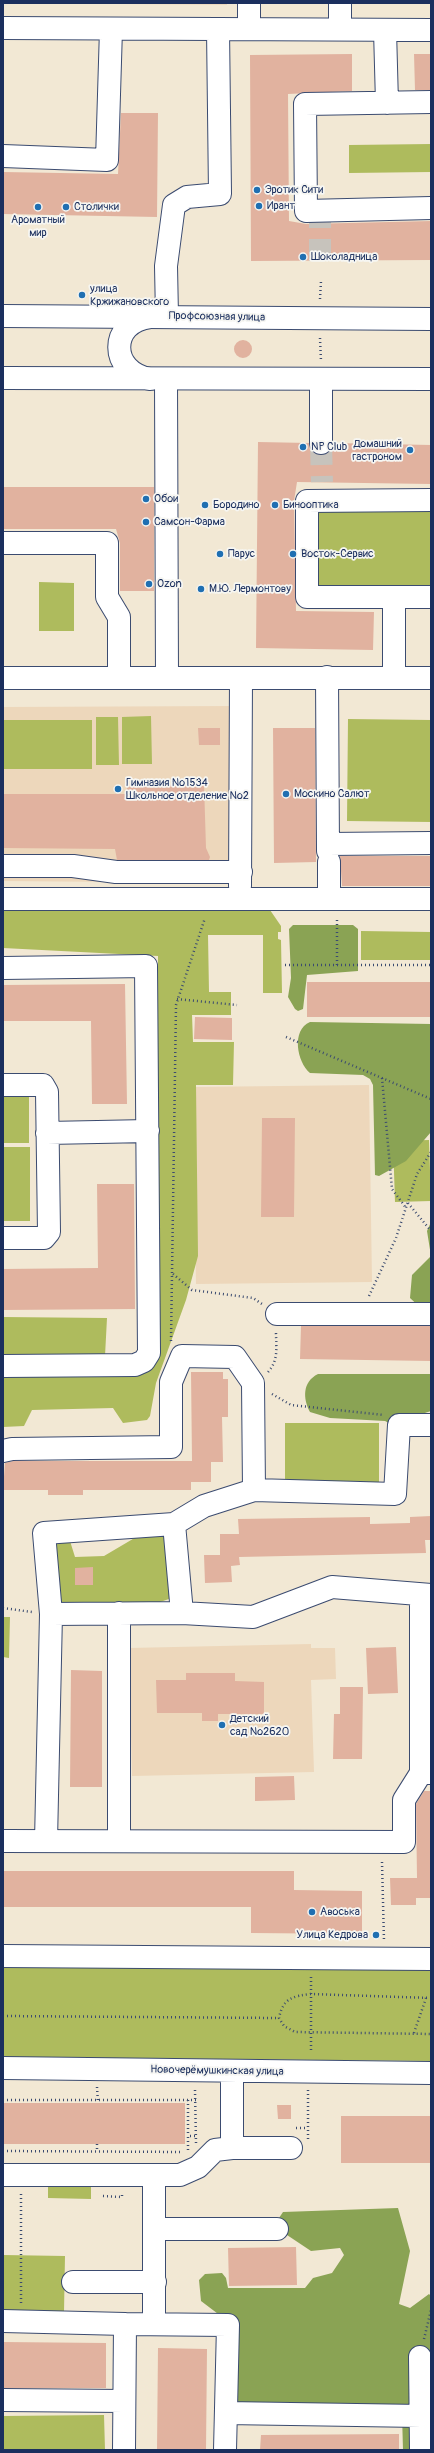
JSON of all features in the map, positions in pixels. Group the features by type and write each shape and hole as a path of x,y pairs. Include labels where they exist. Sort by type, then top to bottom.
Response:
{"street":[{"path":"249,3 249,29"},
{"path":"340,3 340,29"},
{"path":"3,28 431,30"},
{"path":"3,156 106,160 111,29"},
{"path":"158,379 137,376 126,368 121,356 119,343 122,334 133,322 159,316 174,205 187,197 220,194 218,29"},
{"path":"385,30 387,103"},
{"path":"431,102 305,104 306,211 320,216 431,208"},
{"name":"Профсоюзная улица","path":"3,316 159,316 320,320 431,319"},
{"path":"3,378 321,380 431,379"},
{"path":"158,379 167,678"},
{"path":"321,380 322,443"},
{"path":"431,500 322,491 307,501 307,597 431,597"},
{"path":"3,543 106,543 107,597 119,617 119,678"},
{"path":"394,597 394,677"},
{"path":"327,677 328,853 333,899"},
{"path":"3,678 431,678"},
{"path":"240,899 241,678"},
{"path":"328,853 431,843"},
{"path":"3,866 73,866 116,872 241,872"},
{"path":"3,899 431,899"},
{"path":"3,968 146,966 149,1353 144,1361 135,1365 3,1366"},
{"path":"3,1085 43,1085 47,1092 49,1232 44,1238 3,1238"},
{"path":"47,1133 148,1131"},
{"path":"277,1314 431,1314"},
{"path":"3,1451 12,1449 171,1447 171,1382 182,1356 235,1357 253,1383 254,1490"},
{"path":"46,1841 51,1614 44,1533 174,1524 204,1506 254,1490 395,1494 399,1425 431,1425"},
{"path":"174,1524 182,1612"},
{"path":"3,1841 404,1842 404,1800 426,1773 426,1595 332,1587 253,1617 182,1612 51,1614"},
{"path":"119,1841 120,1613"},
{"path":"3,1956 431,1959"},
{"name":"Новочерёмушкинская улица","path":"3,2068 232,2071 310,2080 431,2073"},
{"path":"232,2071 232,2148"},
{"path":"3,2175 180,2175 196,2169 215,2150 299,2145"},
{"path":"154,2175 154,2324"},
{"path":"154,2229 277,2229"},
{"path":"73,2282 155,2282"},
{"path":"12,2321 228,2325 225,2450"},
{"path":"124,2450 125,2324"},
{"path":"420,2357 421,2450"},
{"path":"3,2400 124,2401"},
{"path":"226,2413 421,2416"}],"path":[{"path":"321,281 321,380"},
{"path":"171,1343 177,999 211,899"},
{"path":"333,899 337,965"},
{"path":"285,965 431,965"},
{"path":"177,999 237,1006"},
{"path":"286,1037 431,1099"},
{"path":"382,1078 392,1189 406,1208"},
{"path":"360,1314 396,1238 417,1174 431,1152"},
{"path":"408,1203 431,1231"},
{"path":"172,1273 192,1290 253,1298 277,1314 275,1324 277,1356 274,1366 264,1376 253,1383 291,1405 395,1416 399,1425"},
{"path":"3,1608 51,1614"},
{"path":"382,1842 384,1941"},
{"path":"299,2145 310,2080 311,1958"},
{"path":"279,2018 285,2002 293,1996 310,1994 431,1998"},
{"path":"414,2034 426,1998"},
{"path":"3,2016 279,2018"},
{"path":"279,2018 284,2026 295,2032 310,2034 431,2034"},
{"path":"98,2087 98,2101"},
{"path":"196,2087 196,2169"},
{"path":"3,2100 196,2100"},
{"path":"3,2151 188,2152 188,2100"},
{"path":"188,2136 196,2136"},
{"path":"97,2144 97,2152"},
{"path":"12,2321 21,2188"},
{"path":"420,2357 431,2310"}],"shaded area":[{"path":"3,3 227,3 227,5"},
{"name":"Гимназия №1534 Школьное отделение №2","path":"233,706 234,883 3,881 3,707"},
{"path":"369,1085 372,1282 196,1284 193,1087"},
{"name":"Детский сад №2620","path":"311,1644 311,1648 335,1648 336,1679 311,1680 314,1772 132,1776 129,1648"}],"green space":[{"path":"431,144 431,172 349,173 349,145"},
{"path":"317,510 431,510 431,588 315,589"},
{"path":"39,582 74,583 74,631 39,631"},
{"path":"151,716 152,764 122,764 122,717"},
{"path":"96,717 118,717 119,765 96,765"},
{"path":"348,719 431,720 431,822 347,821"},
{"path":"3,720 92,720 92,769 3,769"},
{"path":"3,910 270,910 281,926 281,932 278,932 278,939 281,940 282,993 263,993 263,935 208,935 209,992 231,992 231,1015 192,1015 193,1042 234,1042 233,1085 196,1085 198,1256 186,1300 156,1383 150,1416 147,1420 123,1423 113,1408 32,1410 24,1426 3,1427 3,1370 158,1356 158,956 3,948"},
{"path":"293,925 353,925 358,929 358,971 307,975 303,1009 298,1011 295,1009 288,997 291,978 289,929"},
{"path":"361,931 431,932 431,960 361,960"},
{"path":"310,1022 431,1024 431,1132 406,1161 379,1176 375,1175 373,1085 370,1079 363,1075 310,1073 305,1068 299,1054 298,1039 304,1026"},
{"path":"3,1096 29,1096 29,1143 3,1143"},
{"path":"429,1140 431,1201 395,1202 393,1141"},
{"path":"3,1147 30,1147 30,1221 3,1221"},
{"path":"431,1222 431,1256 427,1231"},
{"path":"431,1256 431,1309 423,1310 410,1298 412,1275"},
{"path":"3,1317 107,1318 105,1356 3,1356"},
{"path":"318,1374 431,1374 431,1411 391,1424 385,1421 330,1418 310,1412 306,1402 305,1391 309,1381"},
{"path":"285,1423 379,1423 379,1482 285,1481"},
{"path":"143,1533 168,1533 172,1598 160,1602 64,1604 57,1597 54,1546 59,1541 70,1541 75,1557 104,1556"},
{"path":"3,1617 10,1617 9,1658 3,1657"},
{"path":"3,1965 431,1967 431,2061 3,2057"},
{"path":"48,2186 91,2187 91,2199 48,2198"},
{"path":"398,2208 410,2251 399,2304 410,2308 429,2294 431,2296 431,2450 403,2450 402,2414 231,2403 234,2326 201,2301 199,2280 205,2274 222,2273 226,2278 228,2288 305,2288 313,2278 332,2273 344,2255 340,2248 311,2251 281,2231 279,2218 283,2212"},
{"path":"3,2255 65,2256 64,2312 3,2311"},
{"path":"104,2415 105,2450 3,2450 3,2416"}],"building":[{"path":"352,54 352,91 288,94 289,221 306,224 431,221 431,260 251,261 250,55"},
{"path":"414,54 431,54 431,90 415,90"},
{"path":"121,113 158,113 157,217 3,214 3,172 118,174"},
{"path":"243,340 249,343 252,349 249,355 243,358 237,355 234,349 237,343"},
{"path":"258,442 309,443 310,450 321,455 328,454 333,443 431,445 431,484 297,482 294,501 296,611 374,612 373,650 256,648"},
{"path":"3,487 154,487 154,591 120,591 120,543 116,529 3,529"},
{"path":"198,728 220,728 220,745 199,745"},
{"path":"273,728 315,728 316,862 274,863"},
{"path":"204,784 206,848 210,857 209,860 117,860 115,849 3,848 3,794 127,794 127,787"},
{"path":"340,856 431,856 431,886 342,886"},
{"path":"307,982 431,982 431,1017 307,1017"},
{"path":"125,984 127,1104 92,1104 91,1021 3,1021 3,985"},
{"path":"195,1017 232,1018 232,1040 194,1039"},
{"path":"262,1118 295,1118 294,1217 261,1217"},
{"path":"97,1184 134,1184 135,1309 3,1310 3,1269 98,1268"},
{"path":"301,1326 431,1326 431,1361 300,1359"},
{"path":"191,1372 223,1372 223,1379 228,1379 228,1417 222,1417 223,1462 211,1462 211,1482 191,1482 191,1490 83,1490 83,1495 48,1495 48,1490 3,1490 5,1463 13,1461 192,1461"},
{"path":"431,1516 431,1540 425,1540 426,1553 239,1557 240,1565 231,1566 232,1582 205,1583 204,1555 220,1555 220,1534 239,1534 238,1519 370,1517 370,1524 410,1523 410,1517"},
{"path":"93,1567 93,1585 75,1585 75,1568"},
{"path":"396,1647 398,1693 368,1694 366,1648"},
{"path":"71,1670 102,1671 102,1787 70,1787"},
{"path":"186,1673 235,1673 235,1681 264,1682 264,1714 218,1714 218,1721 202,1721 202,1713 157,1713 156,1680 186,1680"},
{"path":"340,1687 363,1687 362,1759 333,1759 334,1714 340,1714"},
{"path":"294,1776 295,1800 255,1801 255,1777"},
{"path":"424,1791 431,1791 431,1898 416,1898 416,1905 391,1905 390,1878 417,1878 416,1804"},
{"path":"3,1871 294,1871 294,1890 362,1891 362,1934 251,1933 251,1907 3,1907"},
{"path":"3,2103 185,2103 185,2144 3,2144"},
{"path":"277,2105 291,2105 291,2119 278,2119"},
{"path":"341,2116 431,2116 431,2163 341,2163"},
{"path":"296,2247 297,2285 229,2286 228,2248"},
{"path":"3,2342 106,2343 106,2388 3,2388"},
{"path":"158,2348 207,2349 206,2450 157,2450"},
{"path":"399,2434 399,2450 260,2450 261,2435"}],"tunnel":[{"path":"320,221 320,261"},
{"path":"321,443 322,482"}],"place":[{"name":"Эротик Сити","path":"257,190"},
{"name":"Ирант","path":"259,206"},
{"name":"Ароматный мир","path":"38,207"},
{"name":"Столички","path":"66,207"},
{"name":"Шоколадница","path":"303,257"},
{"name":"улица Кржижановского","path":"82,295"},
{"name":"NP Club","path":"303,447"},
{"name":"Домашний гастроном","path":"410,450"},
{"name":"Обои","path":"146,499"},
{"name":"Бородино","path":"205,505"},
{"name":"Бинооптика","path":"275,505"},
{"name":"Самсон-Фарма","path":"146,522"},
{"name":"Парус","path":"220,554"},
{"name":"Восток-Сервис","path":"293,554"},
{"name":"Ozon","path":"149,584"},
{"name":"М.Ю. Лермонтову","path":"201,589"},
{"name":"Гимназия №1534 Школьное отделение №2","path":"118,789"},
{"name":"Москино Салют","path":"286,794"},
{"name":"Детский сад №2620","path":"222,1725"},
{"name":"Авоська","path":"312,1912"},
{"name":"Улица Кедрова","path":"376,1935"}]}
